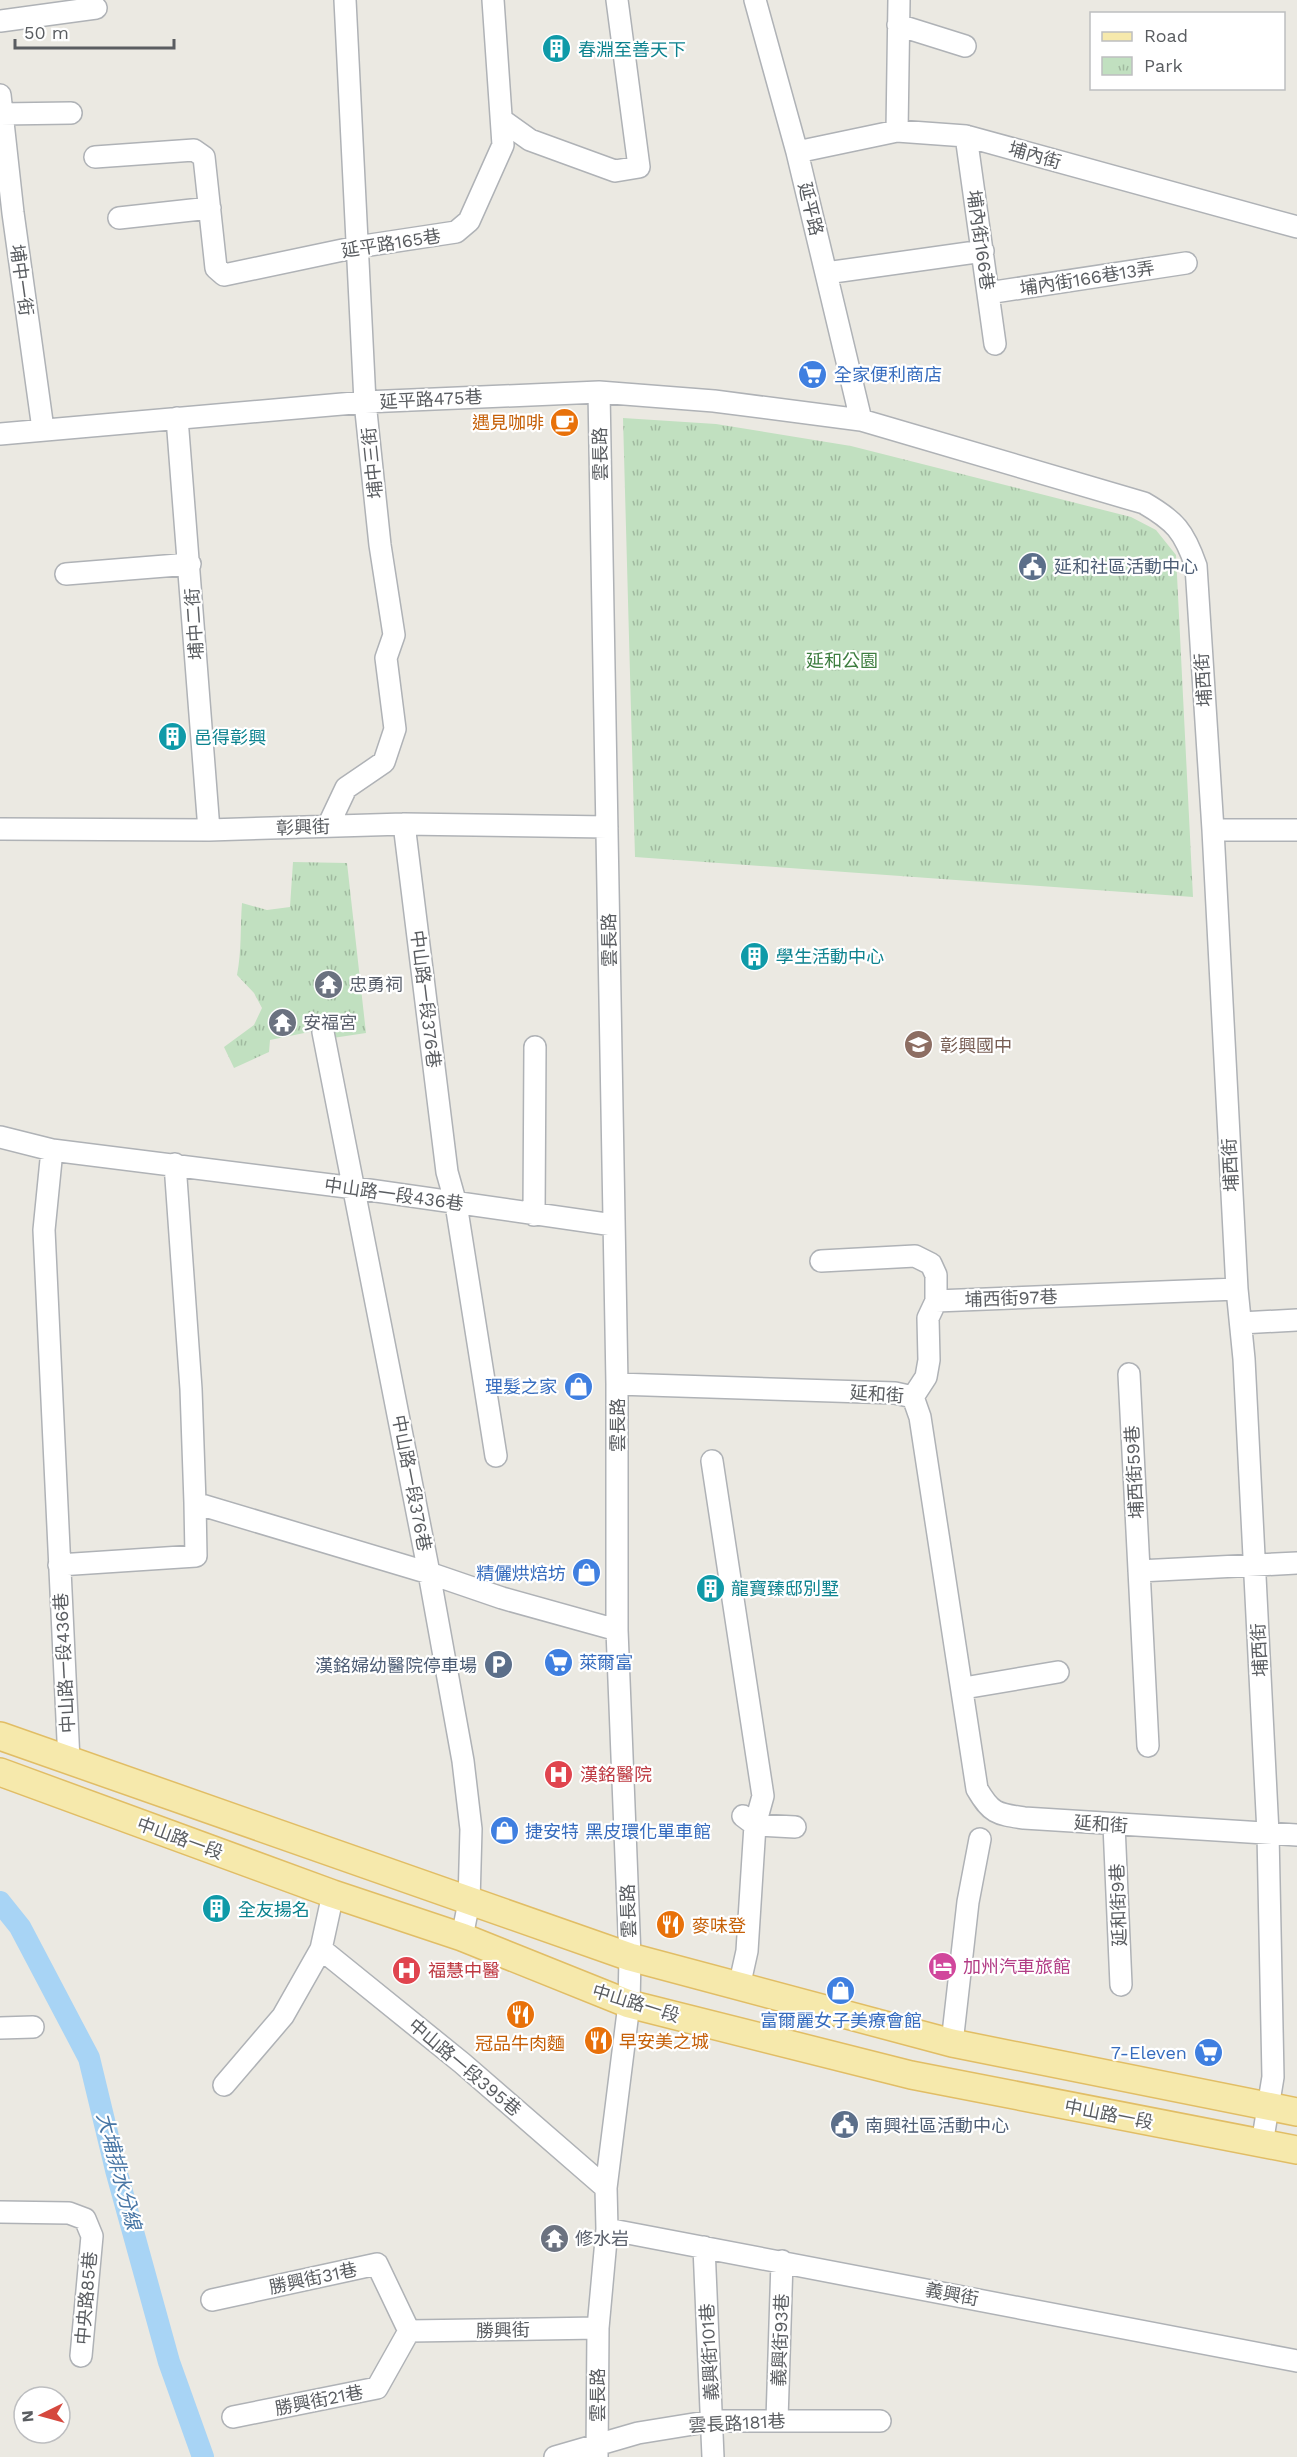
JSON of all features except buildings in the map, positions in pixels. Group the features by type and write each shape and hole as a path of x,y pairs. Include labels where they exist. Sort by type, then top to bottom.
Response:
{"main road":[{"name":"中山路一段","path":"0,1736 630,1958 952,2043 1297,2112"},
{"name":"中山路一段","path":"0,1772 333,1894 462,1937 629,2004 911,2075 1297,2150"}],"street":[{"name":"埔中三街","path":"328,826 346,788 384,762 395,729 386,658 394,635 380,545 365,402 345,0"},
{"name":"延平路165巷","path":"95,157 194,150 204,157 216,267 224,275 357,247 456,232 469,221 503,145 493,0"},
{"path":"502,120 530,140 615,171 639,167 617,0"},
{"name":"延平路","path":"755,0 797,152 861,420"},
{"path":"897,131 899,0"},
{"path":"0,21 96,8"},
{"path":"898,25 965,46"},
{"path":"1,108 71,113"},
{"name":"埔中一街","path":"1,108 6,214 43,429"},
{"name":"埔內街","path":"797,152 897,131 966,136 1297,227"},
{"name":"埔內街166巷","path":"966,136 995,344"},
{"path":"119,218 210,208"},
{"path":"826,273 983,251"},
{"name":"埔內街166巷13弄","path":"988,293 1186,263"},
{"name":"延平路475巷","path":"0,434 365,402 599,392 714,401 861,420"},
{"name":"雲長路","path":"597,2452 598,2328 607,2229 606,2188 629,2004 630,1958 617,1630 617,1384 599,392"},
{"name":"埔中二街","path":"177,418 209,830"},
{"name":"埔西街","path":"861,420 1144,503 1171,519 1187,540 1196,566 1213,830 1237,1289 1256,1566 1268,1833 1273,2077 1262,2144"},
{"path":"66,574 190,564"},
{"name":"彰興街","path":"0,830 209,830 404,824 607,827"},
{"name":"中山路一段376巷","path":"404,824 447,1172 456,1204 496,1456"},
{"path":"1213,830 1297,830"},
{"name":"中山路一段376巷","path":"323,1032 429,1572 463,1761 471,1829 469,1902 462,1937"},
{"path":"534,1215 535,1047"},
{"name":"中山路一段436巷","path":"0,1137 52,1150 355,1188 613,1226"},
{"name":"中山路一段436巷","path":"52,1150 44,1230 69,1761"},
{"path":"59,1565 196,1556 191,1389 175,1164"},
{"path":"821,1261 915,1256 932,1264 936,1275 936,1301 928,1318 926,1377 914,1397"},
{"name":"埔西街97巷","path":"936,1301 1237,1289"},
{"path":"1241,1323 1297,1320"},
{"name":"埔西街59巷","path":"1129,1374 1148,1746"},
{"name":"延和街","path":"617,1384 895,1393 914,1397 920,1417 964,1688 977,1789 989,1809 1001,1815 1024,1818 1297,1835"},
{"path":"712,1461 763,1796 749,1821 747,1952 739,1987"},
{"path":"195,1503 429,1572 502,1598 617,1630"},
{"path":"1139,1571 1297,1563"},
{"path":"964,1688 1058,1672"},
{"path":"749,1821 795,1827"},
{"name":"延和街9巷","path":"1114,1825 1121,1985"},
{"path":"952,2043 968,1902 980,1839"},
{"path":"224,2085 283,2016 321,1949 333,1894"},
{"name":"中山路一段395巷","path":"321,1949 471,2071 606,2188"},
{"path":"0,2028 33,2026"},
{"name":"中央路85巷","path":"0,2212 69,2213 85,2219 92,2236 81,2356"},
{"name":"義興街","path":"607,2229 1297,2361"},
{"name":"義興街101巷","path":"704,2247 713,2457"},
{"name":"義興街93巷","path":"777,2420 782,2261"},
{"name":"勝興街31巷","path":"212,2300 377,2264 409,2331"},
{"name":"勝興街","path":"409,2331 598,2328"},
{"name":"勝興街21巷","path":"233,2417 377,2388 409,2331"},
{"name":"雲長路181巷","path":"555,2457 597,2452 638,2433 712,2421 880,2421"}],"green space":[{"name":"延和公園","path":"623,418 716,424 851,446 1131,517 1156,530 1176,555 1193,897 635,857"},
{"path":"293,862 347,863 366,1033 326,1039 314,1031 270,1040 269,1052 234,1068 224,1047 254,1025 262,1008 254,993 237,975 242,903 267,910 290,907"}],"waterway":[{"name":"大埔排水分線","path":"0,1902 20,1927 89,2058 116,2170 169,2362 203,2457"}],"place":[{"name":"春淵至善天下","path":"557,49"},
{"name":"全家便利商店","path":"813,374"},
{"name":"遇見咖啡","path":"565,422"},
{"name":"延和社區活動中心","path":"1033,566"},
{"name":"邑得彰興","path":"173,737"},
{"name":"學生活動中心","path":"755,956"},
{"name":"忠勇祠","path":"328,984"},
{"name":"安福宮","path":"282,1022"},
{"name":"彰興國中","path":"919,1045"},
{"name":"理髮之家","path":"578,1386"},
{"name":"精儷烘焙坊","path":"587,1573"},
{"name":"龍寶臻邸別墅","path":"710,1588"},
{"name":"萊爾富","path":"558,1662"},
{"name":"漢銘婦幼醫院停車場","path":"498,1665"},
{"name":"漢銘醫院","path":"559,1774"},
{"name":"捷安特 黑皮環化單車館","path":"504,1831"},
{"name":"全友揚名","path":"217,1909"},
{"name":"麥味登","path":"671,1925"},
{"name":"加州汽車旅館","path":"942,1966"},
{"name":"福慧中醫","path":"407,1970"},
{"name":"富爾麗女子美療會館","path":"841,1991"},
{"name":"冠品牛肉麵","path":"520,2014"},
{"name":"早安美之城","path":"598,2041"},
{"name":"7-Eleven","path":"1208,2052"},
{"name":"南興社區活動中心","path":"844,2125"},
{"name":"修水岩","path":"554,2238"}]}
